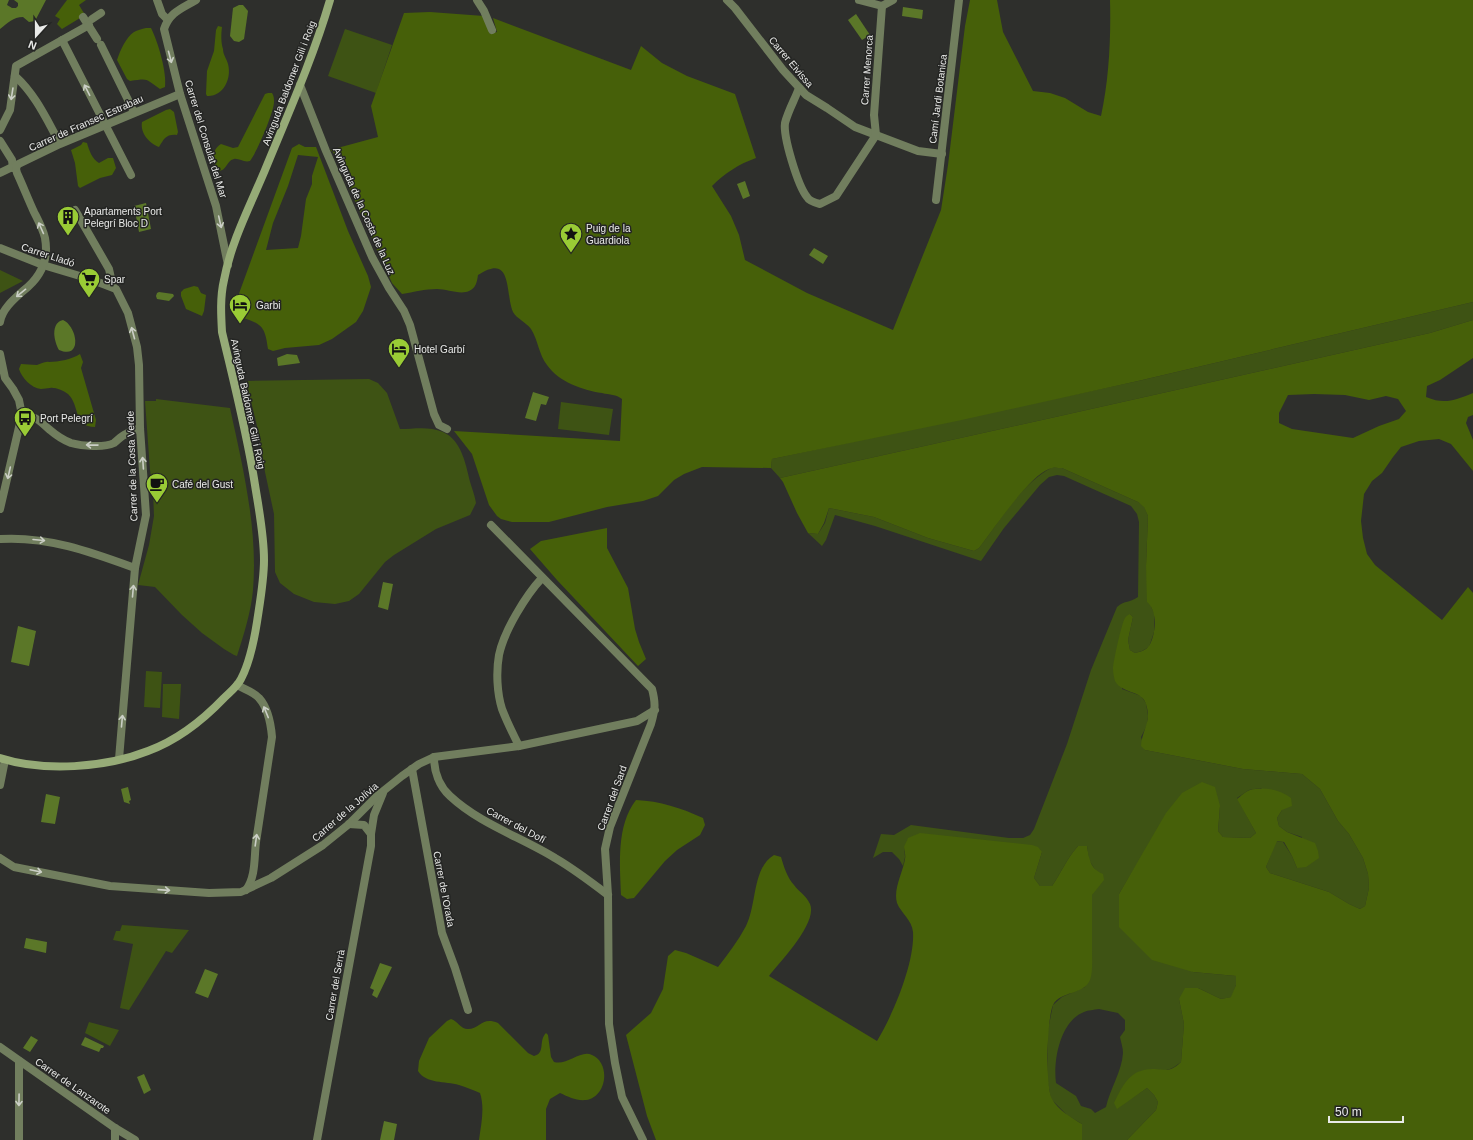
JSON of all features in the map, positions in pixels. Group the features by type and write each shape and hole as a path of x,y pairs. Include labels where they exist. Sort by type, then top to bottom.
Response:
{"street":[{"path":"156,0 162,14 167,19 172,14 196,0"},
{"name":"Avinguda Baldomer Gili i Roig","path":"2,759 34,765 63,766 92,764 139,755 176,739 212,711 237,686 241,678 249,658 255,633 260,604 264,561 260,516 252,463 222,332 221,316 224,281 234,244 300,85 321,31 330,0"},
{"path":"477,0 484,11 492,30"},
{"name":"Carrer Eivissa","path":"727,0 735,8 783,70 806,95 854,127 918,151 942,154"},
{"path":"860,0 882,6 894,0"},
{"name":"Camí Jardi Botanica","path":"936,200 959,0"},
{"name":"Carrer Menorca","path":"876,135 874,115 882,6"},
{"path":"0,130 10,110 16,66 19,61 62,40 101,14"},
{"path":"83,17 90,22 134,112"},
{"name":"Carrer del Consulat del Mar","path":"167,19 164,29 165,37 180,94 216,206 228,266"},
{"path":"62,40 131,175"},
{"path":"15,76 25,85 45,115 57,138"},
{"name":"Avinguda de la Costa de la Luz","path":"300,85 326,151 372,257 404,311 410,325 434,414 439,425 447,429"},
{"path":"799,88 785,124 791,160 799,184 808,199 820,204 836,196 876,135"},
{"name":"Carrer de Fransec Estrabau","path":"0,173 105,124 180,94"},
{"path":"0,141 15,166 45,236 46,249 43,265 39,275 33,283 7,306 0,318 0,322"},
{"name":"Carrer de la Costa Verde","path":"75,210 109,269 113,287 118,292 126,308 137,347 139,365 140,428 146,515 135,568 119,760"},
{"name":"Carrer Lladó","path":"0,248 43,265 113,287"},
{"path":"0,354 2,377 13,389 19,400 21,410 20,423 0,509"},
{"path":"20,423 23,419 30,417 40,420 49,430 61,438 72,443 96,446 113,443 125,434 140,428"},
{"name":"Carrer del Sard","path":"491,525 652,690 655,699 655,710 651,724 610,827 605,849 608,895 609,1024 622,1097 643,1140"},
{"path":"0,539 15,538 49,541 80,549 135,568"},
{"path":"519,746 502,708 497,680 499,654 522,604 542,578"},
{"path":"237,686 259,698 271,726 272,737 254,867 252,878 245,890"},
{"name":"Carrer de la Jolívia","path":"0,858 14,867 113,887 209,893 229,893 245,890 272,878 324,845 349,824 383,791 412,769 434,757 519,746 637,721 655,710"},
{"name":"Carrer del Dofí","path":"434,757 434,766 439,780 449,795 475,815 554,857 608,895"},
{"path":"0,786 2,759"},
{"name":"Carrer de l'Orada","path":"412,769 442,932 468,1010"},
{"name":"Carrer del Serrà","path":"317,1140 368,866 374,814 383,791"},
{"path":"349,824 364,825 371,834"},
{"path":"254,867 260,877 272,878"},
{"name":"Carrer de Lanzarote","path":"0,1047 115,1128 136,1140"},
{"path":"18,1140 19,1061"},
{"path":"115,1128 115,1140"}],"shaded area":[{"path":"0,0 9,0 7,5 12,8 16,8 18,3 14,0 46,0 35,21 29,22 23,17 19,17 0,29"},
{"path":"67,0 86,0 79,5 85,15 62,29 57,24 60,19 55,16"},
{"path":"970,0 997,0 1003,32 1033,91 1050,93 1065,98 1088,112 1101,116 1109,59 1110,0 1473,0 1473,302 1138,381 957,421 772,459 771,468 702,467 684,474 674,480 658,496 643,501 607,507 549,522 512,522 501,519 497,516 489,505 472,454 454,431 620,441 622,399 615,395 594,392 564,381 552,371 542,357 531,329 513,312 506,278 497,268 489,269 478,275 475,286 471,290 465,292 433,289 402,294 392,283 333,152 330,150 378,137 371,106 404,13 430,12 484,16 490,34 497,32 493,18 631,70 641,46 662,63 687,76 735,94 756,158 732,169 712,186 731,216 739,235 745,260 807,293 893,330 941,210 965,26"},
{"path":"243,5 248,11 244,39 239,42 234,41 230,36 233,8"},
{"path":"903,7 923,10 922,19 902,16"},
{"path":"856,14 870,35 862,40 848,20"},
{"path":"218,26 222,27 222,44 228,64 229,75 225,86 218,94 207,96 207,71 214,51 216,30"},
{"path":"151,28 159,49 165,73 165,87 160,89 147,80 130,81 127,79 117,60 128,37 135,31"},
{"path":"345,29 392,45 376,93 328,76"},
{"path":"272,93 273,95 273,107 264,133 253,157 250,161 238,159 231,160 221,171 218,171 214,160 215,149 221,144 233,148 238,147 265,94"},
{"path":"170,109 174,112 178,132 177,135 170,135 166,138 159,147 146,137 142,130 142,122"},
{"path":"83,142 87,143 94,159 99,163 108,158 113,158 116,168 112,175 100,178 80,188 78,186 75,163 71,150 81,145"},
{"path":"299,144 305,147 316,147 348,231 368,276 371,287 363,311 356,322 332,339 319,345 285,348 273,351 268,349 264,331 261,327 258,324 240,317 236,311 237,299 292,148","holes":["298,155 318,157 312,176 312,184 306,199 298,248 266,250 273,223 288,186"]},
{"path":"745,181 750,196 743,199 737,184"},
{"path":"146,203 151,229 139,232 134,206"},
{"path":"814,248 828,256 823,264 809,255"},
{"path":"0,270 23,281 0,293"},
{"path":"194,286 198,287 201,293 206,295 202,316 186,309 181,296 181,292 184,289"},
{"path":"159,292 173,294 174,296 169,301 157,299 156,296"},
{"path":"1473,302 1473,320 1430,333 780,478 771,468 772,459 1138,381"},
{"path":"63,320 68,323 72,329 75,341 75,346 72,350 67,352 59,350 54,333 56,325"},
{"path":"1473,320 1473,358 1440,380 1427,386 1426,397 1439,401 1450,401 1473,393 1473,415 1468,417 1466,423 1473,440 1473,471 1451,444 1439,439 1419,441 1401,447 1382,473 1372,481 1364,494 1361,521 1367,554 1375,565 1442,620 1468,587 1473,593 1473,1140 1127,1140 1156,1110 1158,1102 1147,1088 1117,1109 1114,1103 1124,1084 1139,1071 1146,1069 1169,1070 1181,1062 1184,1024 1179,999 1185,988 1198,988 1221,999 1231,997 1236,985 1236,976 1193,972 1152,960 1119,927 1119,894 1166,813 1182,793 1202,782 1215,787 1220,806 1218,831 1223,837 1250,838 1256,833 1237,799 1245,792 1260,788 1287,795 1291,798 1292,806 1282,810 1277,818 1279,826 1287,832 1315,843 1319,858 1306,867 1297,868 1284,842 1277,841 1266,867 1270,873 1329,892 1360,909 1365,906 1369,888 1368,874 1363,858 1349,834 1338,821 1320,789 1302,774 1243,769 1145,750 1141,746 1148,716 1146,704 1140,696 1118,685 1115,681 1113,669 1120,634 1126,616 1130,614 1133,617 1128,640 1130,650 1135,653 1143,651 1149,646 1155,623 1153,611 1147,602 1146,566 1148,516 1144,507 1138,502 1062,468 1051,468 1031,482 979,548 974,551 928,538 874,517 829,508 824,523 818,534 808,533 780,478 1430,333","holes":["1288,395 1345,395 1369,400 1386,396 1398,399 1406,411 1399,419 1353,438 1292,429 1279,423 1279,413"]},
{"path":"80,354 83,362 81,368 96,420 95,427 88,426 83,423 78,415 72,399 68,394 54,388 41,389 30,385 22,376 19,369 21,364 37,365 46,362 65,360"},
{"path":"287,354 297,355 300,363 278,366 277,358"},
{"path":"369,379 378,383 387,393 400,429 427,428 438,430 450,436 463,455 476,503 470,515 436,529 394,555 385,562 359,594 349,601 335,604 314,602 294,594 280,583 275,572 274,514 259,434 246,381"},
{"path":"533,392 549,397 546,405 541,404 536,421 525,418"},
{"path":"156,399 230,408 248,499 254,567 251,606 237,656 224,649 202,633 155,587 138,585 149,545 154,516 145,401 156,401"},
{"path":"561,402 613,409 609,435 558,429"},
{"path":"1051,468 1062,468 1138,502 1144,506 1148,516 1146,566 1151,606 1154,613 1154,632 1149,647 1135,653 1130,650 1128,640 1133,617 1130,614 1122,689 1141,696 1146,703 1148,716 1147,725 1141,737 1145,750 1243,769 1302,774 1320,789 1338,821 1349,834 1363,858 1368,874 1369,888 1365,906 1360,909 1329,892 1270,873 1266,867 1276,841 1283,842 1292,856 1297,868 1302,837 1287,832 1279,826 1277,818 1282,810 1261,788 1249,790 1237,798 1256,833 1250,838 1223,837 1218,831 1220,806 1140,859 1119,894 1193,972 1236,976 1236,985 1232,997 1221,999 1198,988 1179,999 1184,1024 1181,1062 1168,1070 1153,1069 1132,1098 1147,1088 1158,1102 1156,1110 1127,1140 1082,1140 1082,1124 1067,1115 1051,1099 1047,1078 1048,1030 1053,1005 1062,997 1085,987 1092,961 1092,895 1096,871 1089,860 1087,846 1078,846 1052,886 1040,886 1034,878 1042,852 904,847 905,857 903,866 892,852 883,852 873,858 881,834 894,835 911,825 1009,838 1023,838 1030,835 1034,829 1067,744 1091,670 1117,607 1138,597 1139,522 1137,514 1131,506 1064,476 1057,475 1049,477 1040,485 1004,528 981,561 875,526 835,515 826,540 822,546 808,533 818,534 825,523 829,508 874,517 928,538 974,551 979,548 1020,493 1040,475","holes":["1099,1009 1118,1013 1125,1020 1125,1030 1120,1037 1123,1051 1122,1060 1106,1107 1095,1113 1091,1109 1081,1106 1076,1096 1056,1083 1055,1074 1057,1053 1064,1033 1069,1024 1076,1017 1086,1011"]},
{"path":"607,528 607,548 628,588 635,629 646,659 638,666 530,549 541,541"},
{"path":"383,582 393,584 388,610 378,607"},
{"path":"18,626 36,631 29,666 11,662"},
{"path":"146,671 162,672 160,708 144,707"},
{"path":"163,684 181,684 179,719 162,717"},
{"path":"128,787 131,800 129,801 130,804 124,802 121,789"},
{"path":"46,794 60,797 55,824 41,822"},
{"path":"636,800 662,803 687,811 703,818 705,825 700,835 677,850 665,861 634,898 627,899 621,895 620,858 622,833 625,821"},
{"path":"920,833 1032,845 1038,847 1042,852 1034,878 1040,886 1052,886 1078,846 1087,846 1091,863 1095,869 1103,874 1104,880 1092,895 1092,973 1090,980 1083,988 1061,997 1056,1001 1053,1005 1049,1023 1048,1081 1050,1092 1052,1099 1061,1110 1082,1124 1082,1140 656,1140 647,1116 626,1035 651,1013 663,989 668,956 675,950 686,953 718,967 746,926 752,908 758,878 762,869 767,861 774,855 781,857 789,879 810,904 811,912 809,921 797,942 769,976 877,1041 890,1017 902,988 907,973 913,944 911,924 897,903 896,892 905,859 904,846 908,838"},
{"path":"122,925 189,930 172,953 166,951 129,1010 120,1008 133,944 113,940 116,931 120,931"},
{"path":"26,938 47,942 46,953 24,948"},
{"path":"380,963 392,967 377,998 372,995 374,990 370,988"},
{"path":"205,969 218,974 208,998 195,993"},
{"path":"451,1019 465,1029 476,1027 488,1021 498,1023 528,1053 534,1056 540,1052 542,1040 546,1033 548,1035 551,1057 554,1062 564,1062 583,1054 592,1055 598,1059 604,1072 602,1087 593,1098 586,1100 576,1099 560,1093 550,1099 546,1109 546,1140 479,1140 482,1122 480,1093 459,1085 431,1080 421,1075 418,1071 419,1061 429,1038"},
{"path":"89,1022 119,1030 110,1046 85,1033"},
{"path":"31,1036 38,1040 30,1052 23,1048"},
{"path":"85,1037 104,1046 103,1048 101,1048 99,1052 81,1045"},
{"path":"144,1074 151,1090 144,1094 137,1077"},
{"path":"384,1121 397,1124 394,1140 380,1140"}],"place":[{"name":"Apartaments Port Pelegrí Bloc D","path":"68,236"},
{"name":"Puig de la Guardiola","path":"571,254"},
{"name":"Spar","path":"89,298"},
{"name":"Garbi","path":"240,324"},
{"name":"Hotel Garbí","path":"399,368"},
{"name":"Port Pelegrí","path":"25,438"},
{"name":"Café del Gust","path":"157,504"}]}
